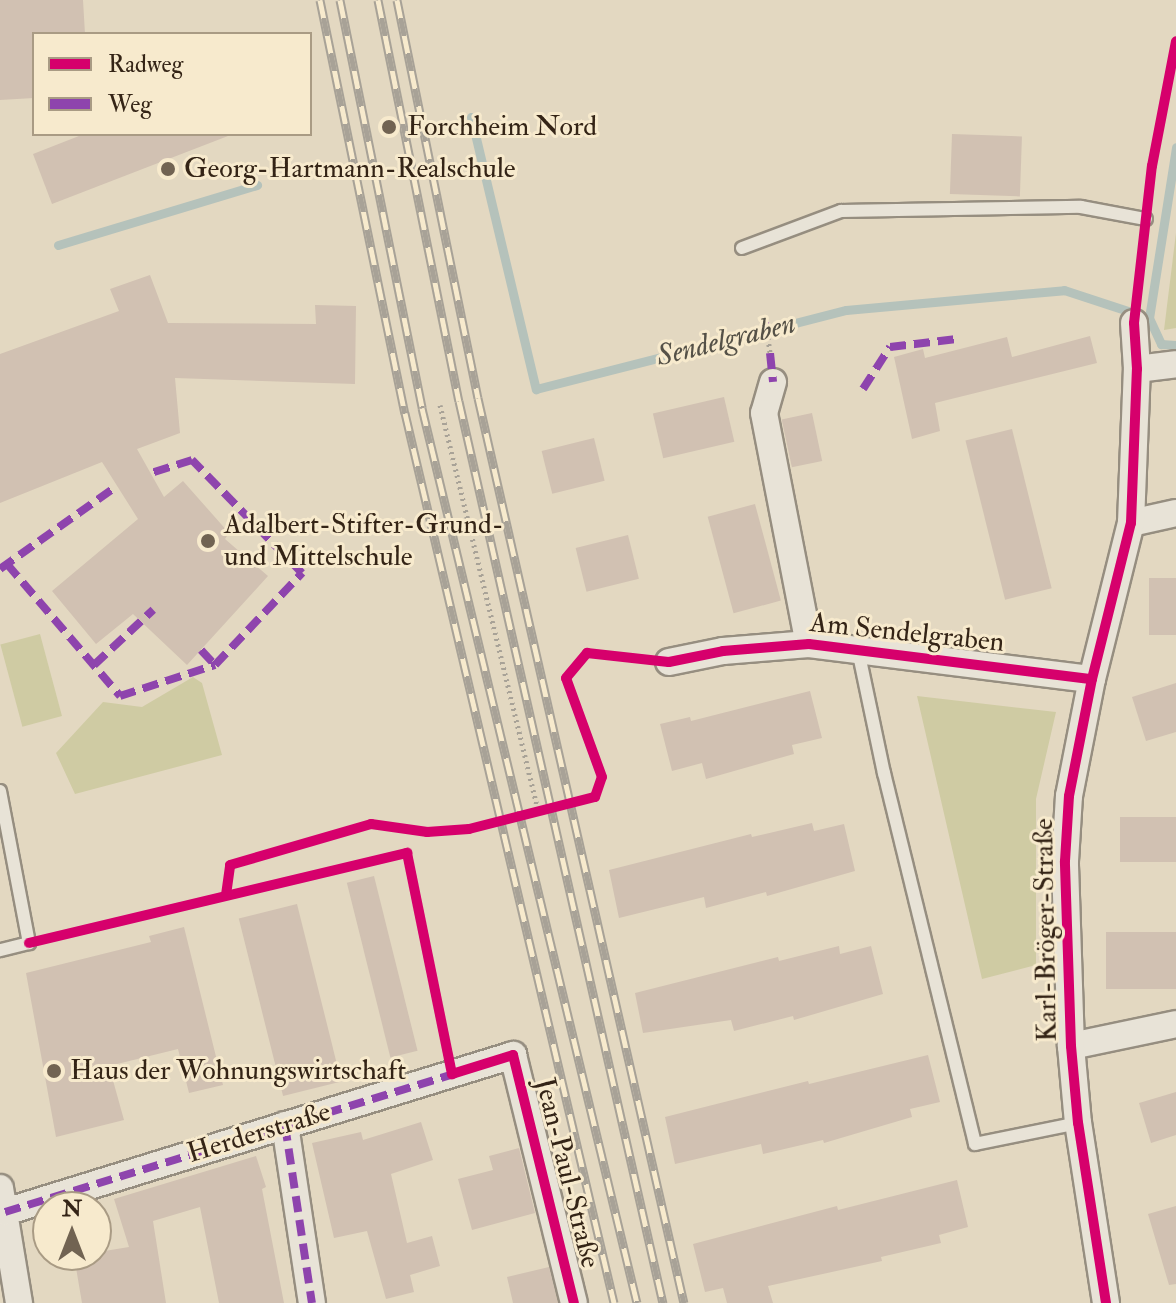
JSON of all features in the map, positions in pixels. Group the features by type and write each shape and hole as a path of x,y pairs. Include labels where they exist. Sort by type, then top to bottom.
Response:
{"street":[{"name":"Karl-Bröger-Straße","path":"1106,1303 1078,1123 1071,1046 1066,835 1069,796 1092,679 1131,523 1137,369 1134,323"},
{"path":"1137,369 1176,364"},
{"name":"Am Sendelgraben","path":"773,382 764,413 809,644"},
{"path":"1131,523 1176,513"},
{"name":"Am Sendelgraben","path":"669,662 723,651 809,644 1092,679"},
{"path":"1071,1046 1176,1024"},
{"name":"Herderstraße","path":"2,1200 285,1125 513,1055"},
{"name":"Jean-Paul-Straße","path":"513,1055 574,1303"},
{"path":"285,1125 312,1303"},
{"path":"2,1200 19,1303"}],"lane":[{"path":"742,248 841,211 1081,207 1146,219"},
{"path":"858,648 884,773 975,1144 1078,1123"},
{"path":"0,791 29,943 0,950"}],"path":[{"path":"768,338 770,353"},
{"path":"440,405 538,811"}],"shaded area":[{"path":"1176,233 1176,328 1164,330"},
{"path":"40,634 62,716 22,727 0,645"},
{"path":"193,677 202,683 222,755 75,794 56,753 103,702 142,707"},
{"path":"917,696 1056,712 1036,799 1036,965 982,979"}],"building":[{"path":"0,0 83,0 85,32 32,32 32,98 0,100"},
{"path":"952,134 1022,136 1020,196 950,194"},
{"path":"79,136 228,136 52,204 33,154"},
{"path":"150,275 168,323 316,324 315,305 356,306 355,384 175,378 180,433 137,449 164,497 183,481 229,533 225,539 268,576 187,665 133,614 96,644 52,591 138,519 102,462 0,503 0,354 119,311 110,289"},
{"path":"1090,336 1097,363 935,403 940,431 912,439 894,357 923,349 925,358 1007,337 1012,357"},
{"path":"724,397 734,442 663,458 653,413"},
{"path":"812,413 822,461 792,467 782,419"},
{"path":"1012,429 1052,588 1005,600 965,441"},
{"path":"594,438 605,481 552,494 542,451"},
{"path":"755,504 781,601 734,613 708,517"},
{"path":"628,535 639,579 586,592 576,548"},
{"path":"1149,578 1176,578 1176,635 1149,635"},
{"path":"1176,683 1176,732 1146,741 1132,697"},
{"path":"810,691 822,738 792,745 794,754 706,779 702,763 672,771 660,724 690,717 691,721"},
{"path":"1120,817 1176,817 1176,862 1120,862"},
{"path":"812,823 814,831 844,824 855,871 767,896 766,892 706,908 704,897 619,918 609,870 751,834 752,837"},
{"path":"374,876 418,1051 390,1057 347,883"},
{"path":"297,904 341,1082 283,1096 239,919"},
{"path":"184,927 223,1085 189,1093 178,1049 109,1066 124,1120 56,1137 26,973 151,942 149,936"},
{"path":"1106,932 1176,932 1176,989 1106,989"},
{"path":"839,946 840,954 871,946 883,994 794,1020 793,1016 734,1031 731,1020 643,1033 635,993 778,957 779,961"},
{"path":"928,1055 940,1102 910,1109 912,1117 824,1143 823,1140 763,1154 761,1144 675,1164 665,1117"},
{"path":"1176,1092 1176,1135 1151,1143 1139,1103"},
{"path":"421,1122 433,1160 391,1174 407,1243 432,1236 440,1266 410,1275 414,1292 386,1299 367,1231 334,1238 312,1143 361,1132 363,1140"},
{"path":"519,1148 535,1213 472,1230 458,1179 493,1170 489,1156"},
{"path":"256,1156 266,1187 262,1189 284,1303 219,1303 200,1207 153,1221 166,1303 82,1303 77,1271 112,1271 112,1250 129,1247 114,1199"},
{"path":"957,1180 968,1227 939,1235 941,1243 881,1257 882,1261 768,1286 773,1303 727,1303 723,1288 705,1292 693,1244 837,1206 838,1210"},
{"path":"1176,1206 1176,1284 1169,1285 1148,1214"},
{"path":"549,1267 558,1303 513,1303 507,1277"}],"waterway":[{"name":"Sendelgraben","path":"471,117 536,389 846,310 1064,290 1149,318 1161,344 1176,345"},
{"path":"1149,318 1176,147"},
{"name":"Sendelgraben","path":"58,245 257,185"}],"railway":[{"path":"320,0 405,413 614,1303"},
{"path":"340,0 422,408 637,1303"},
{"path":"378,0 459,401 663,1303"},
{"path":"397,0 478,398 684,1303"}],"marked path":[{"path":"765,323 768,338"},
{"path":"863,389 890,347 957,339"},
{"path":"770,353 773,382"},
{"path":"7,564 120,696 215,665 302,573 192,460 151,473"},
{"path":"0,569 117,486"},
{"path":"94,665 153,610"},
{"path":"201,650 215,665"},
{"path":"5,1212 459,1072"},
{"path":"285,1125 312,1303"}],"cycle path":[{"path":"1106,1303 1078,1123 1071,1046 1065,861 1069,796 1092,679 1131,523 1137,369 1134,323 1152,166 1176,41"},
{"path":"226,895 230,865 371,824 427,832 469,829 595,797 602,777 566,678 587,653 669,662 723,651 809,644 1092,679"},
{"path":"29,943 407,853 452,1074 513,1055 574,1303"}],"place":[{"name":"Forchheim Nord","path":"389,127"},
{"name":"Georg-Hartmann-Realschule","path":"168,169"},
{"name":"Adalbert-Stifter-Grund- und Mittelschule","path":"208,541"},
{"name":"Haus der Wohnungswirtschaft","path":"54,1071"}]}
